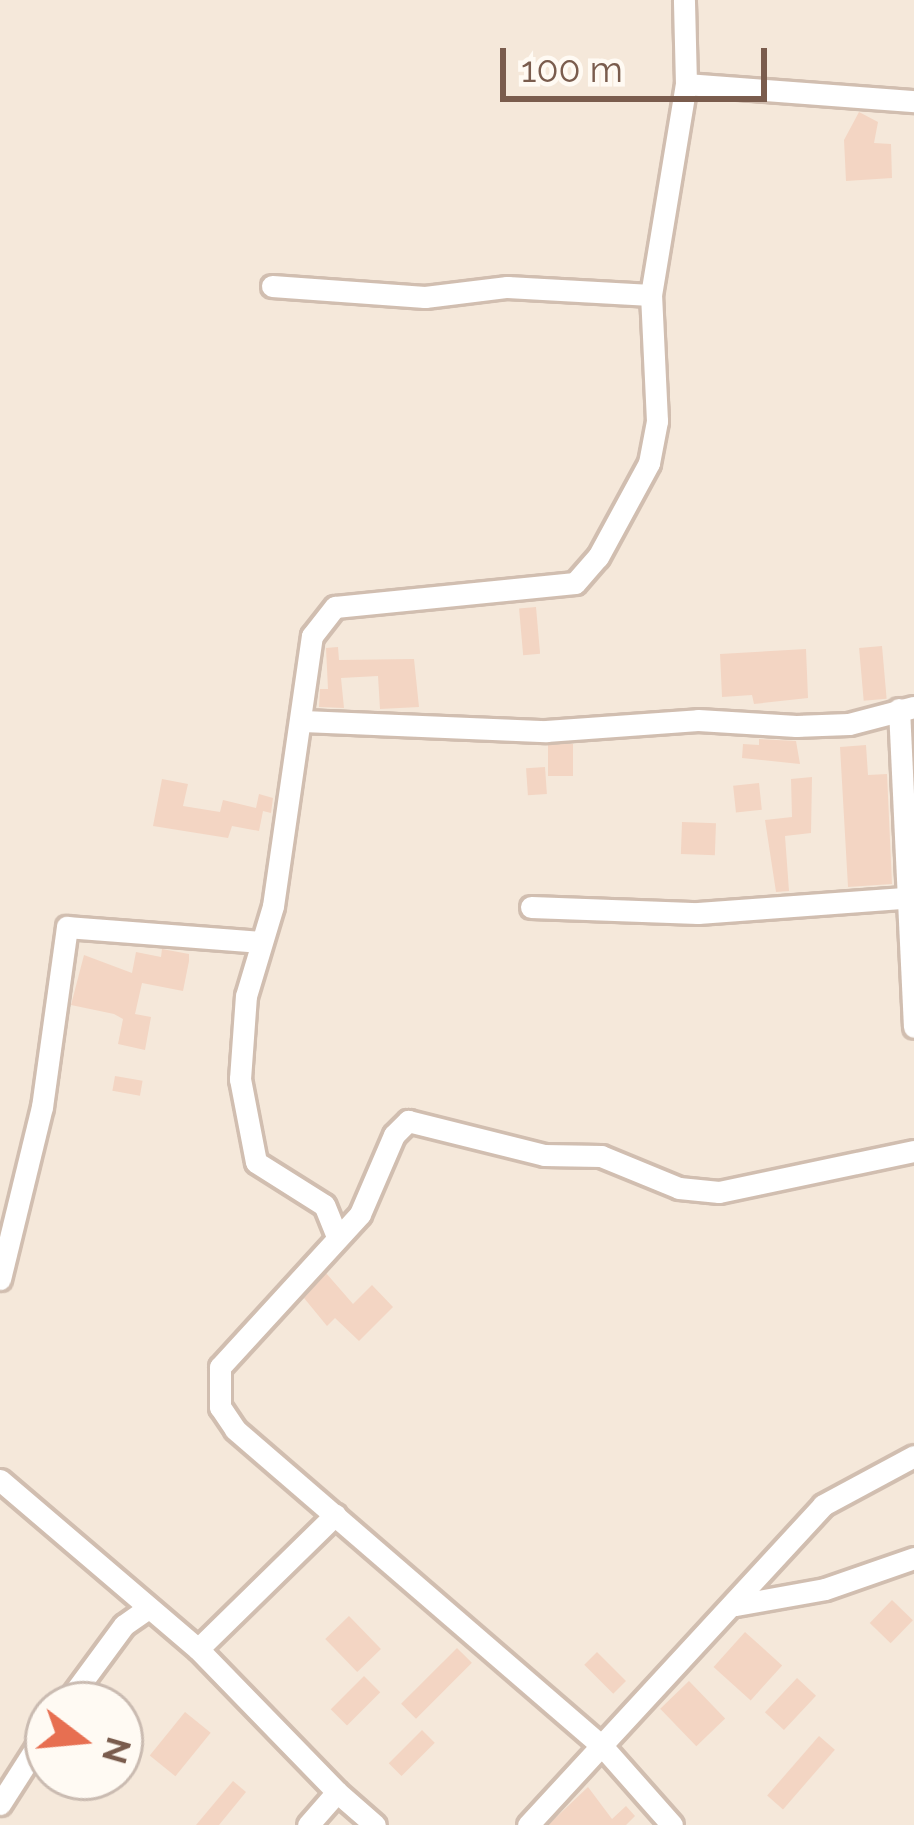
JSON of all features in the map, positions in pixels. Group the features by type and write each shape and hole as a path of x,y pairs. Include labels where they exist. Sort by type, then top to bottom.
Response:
{"street":[{"path":"336,1234 324,1205 256,1162 242,1110 246,996 303,721 312,636 335,607 575,583 598,556 649,463 656,421 650,295 686,84 684,0"},
{"path":"686,84 914,101"},
{"path":"272,286 425,297 507,287 650,295"},
{"path":"303,721 545,731 698,720 849,724 907,708 914,1028"},
{"path":"532,907 698,913 911,897"},
{"path":"0,1279 4,1228 42,1107 67,927 260,942"},
{"path":"672,1825 603,1747 235,1429 217,1388 220,1367 336,1234 360,1214 394,1135 408,1121 544,1155 601,1156 680,1188 719,1192 914,1151"},
{"path":"528,1825 824,1505 914,1456"},
{"path":"0,1480 198,1649 375,1825"},
{"path":"198,1649 335,1515"},
{"path":"736,1605 825,1589 914,1558"},
{"path":"83,1681 124,1625 148,1608"},
{"path":"0,1804 24,1766"},
{"path":"308,1825 337,1792"}],"shaded area":[{"path":"0,0 914,0 914,1825 0,1825"}],"building":[{"path":"859,112 878,122 874,143 891,144 892,178 846,181 844,140"},
{"path":"536,607 540,654 523,655 519,608"},
{"path":"882,646 887,699 864,701 859,648"},
{"path":"338,647 339,660 414,659 419,707 380,709 378,676 341,678 344,708 319,707 320,689 328,689 326,648"},
{"path":"806,649 808,698 754,704 752,695 722,697 720,654"},
{"path":"759,739 796,741 800,764 742,758 743,744 759,745"},
{"path":"548,744 573,744 573,776 548,776"},
{"path":"866,745 868,775 887,774 892,884 848,887 840,747"},
{"path":"545,767 547,794 528,795 526,768"},
{"path":"812,777 811,833 785,836 789,891 776,892 765,820 792,817 791,779"},
{"path":"162,779 188,784 183,806 220,812 223,800 256,808 259,794 273,798 271,813 263,811 259,831 232,826 228,838 153,826"},
{"path":"759,783 762,810 736,813 733,786"},
{"path":"682,822 716,823 715,855 681,854"},
{"path":"162,949 189,954 189,961 183,991 142,983 135,1014 151,1017 145,1050 118,1044 123,1019 71,1005 84,955 132,973 136,952 161,957"},
{"path":"115,1076 143,1081 140,1096 112,1091"},
{"path":"326,1273 353,1304 372,1285 393,1307 359,1341 335,1318 327,1326 304,1298"},
{"path":"892,1600 913,1620 891,1643 870,1623"},
{"path":"349,1616 381,1649 357,1672 325,1639"},
{"path":"745,1632 782,1665 751,1700 714,1667"},
{"path":"457,1648 472,1663 416,1719 401,1704"},
{"path":"597,1652 626,1681 613,1694 584,1665"},
{"path":"364,1676 380,1692 347,1725 331,1709"},
{"path":"797,1678 816,1696 784,1730 765,1712"},
{"path":"689,1681 725,1718 696,1746 660,1709"},
{"path":"185,1712 211,1733 175,1776 150,1756"},
{"path":"422,1730 435,1743 401,1776 389,1763"},
{"path":"819,1736 835,1750 783,1809 767,1796"},
{"path":"233,1781 246,1792 219,1825 196,1825"},
{"path":"588,1787 612,1819 626,1806 635,1816 626,1825 548,1825"}]}
